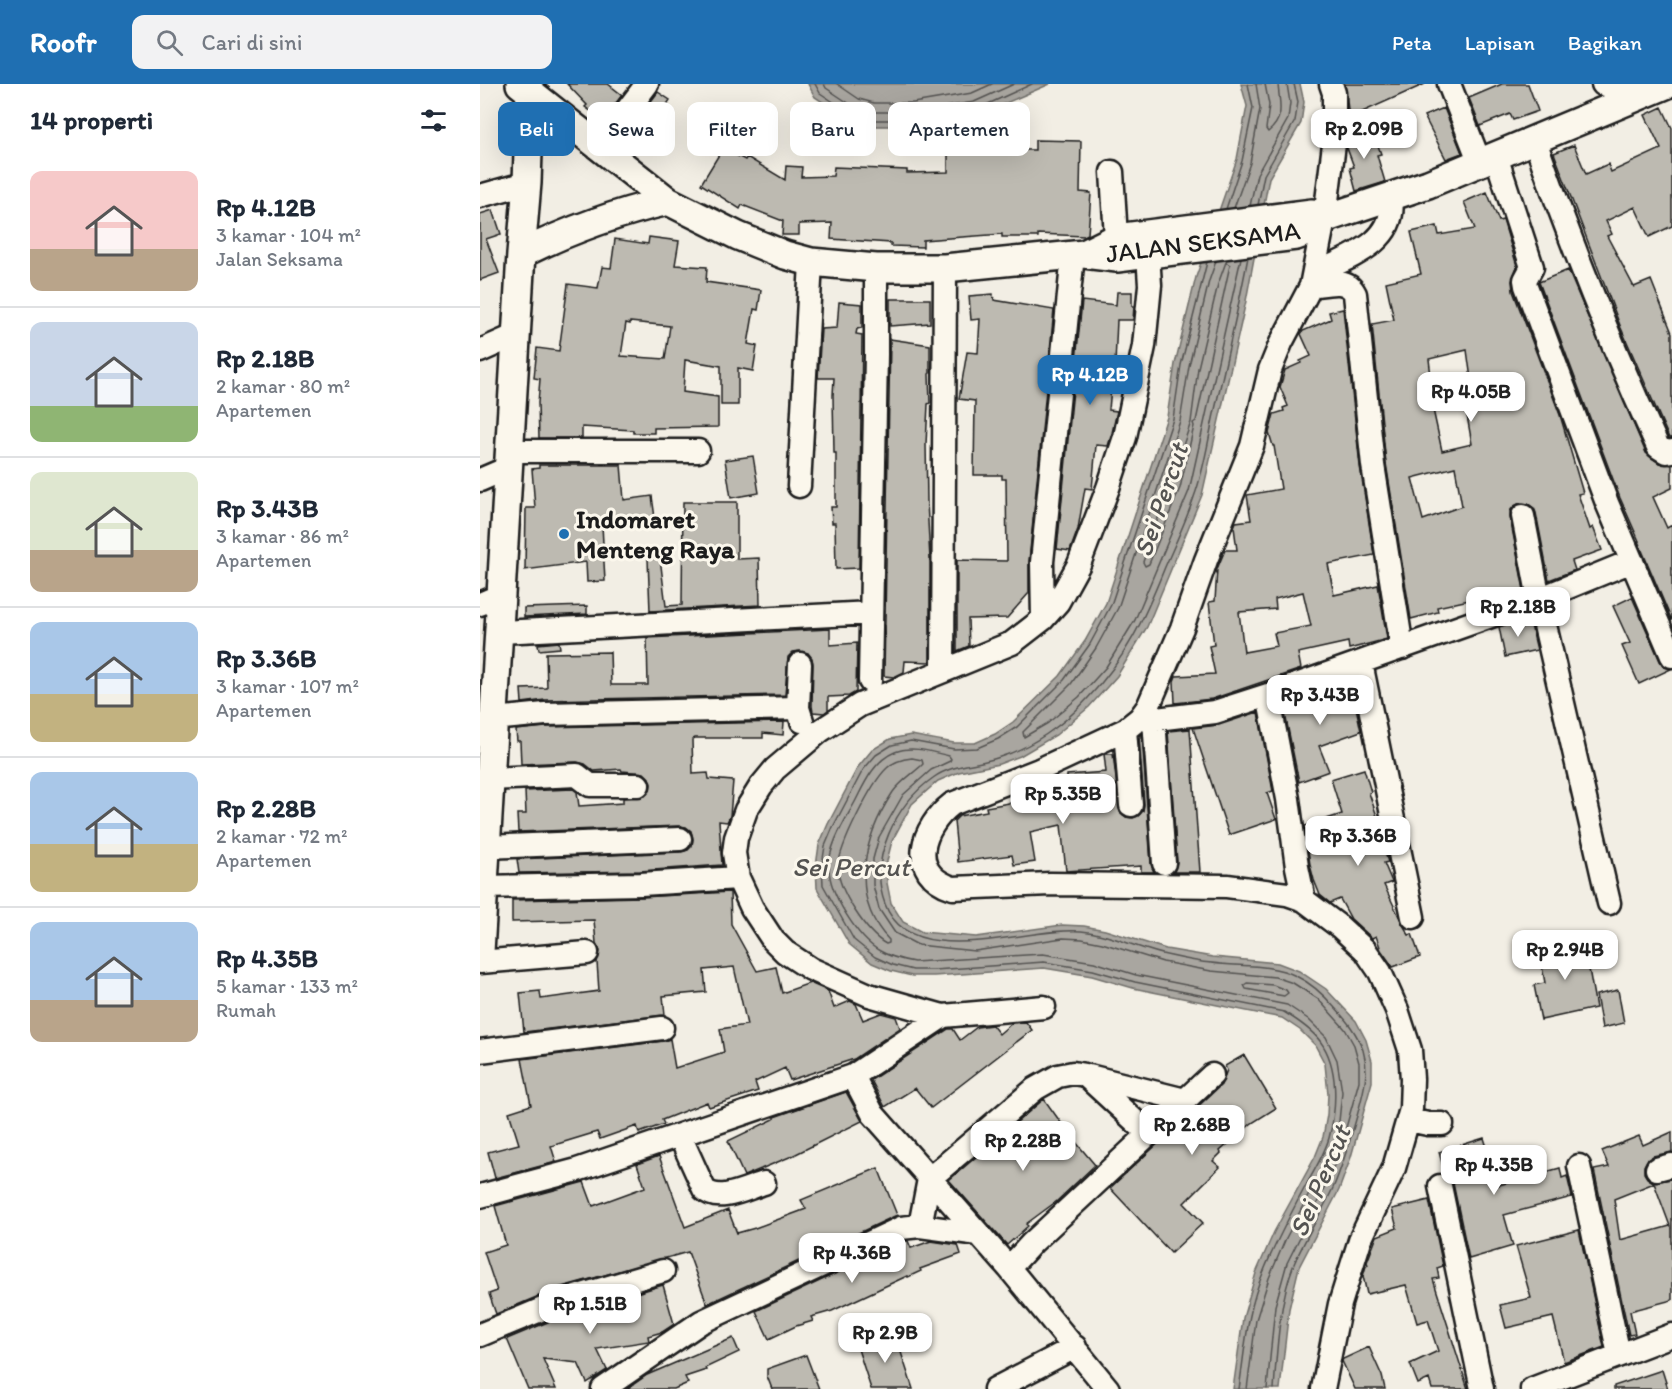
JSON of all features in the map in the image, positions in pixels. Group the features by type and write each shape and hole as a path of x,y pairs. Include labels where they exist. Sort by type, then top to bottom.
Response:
{"main road":[{"name":"JALAN SEKSAMA","path":"612,156 668,201 756,244 811,262 876,268 945,268 1079,254 1296,225 1312,230 1324,219 1391,198 1488,160 1668,84"},
{"name":"JALAN SEKSAMA","path":"525,88 587,136"},
{"path":"480,940 490,779 488,707 498,632 490,600 509,459 527,183 525,88"},
{"path":"521,254 556,236 592,222 668,201"},
{"name":"JALAN SEKSAMA","path":"1116,248 1148,254 1176,241"}],"street":[{"path":"633,102 647,84"},
{"path":"1131,805 1139,723 1178,638 1206,560 1252,446 1270,370 1312,280 1324,219 1334,144 1334,93 1331,84"},
{"path":"1449,84 1488,160 1532,267 1525,280 1526,286 1607,503 1672,656"},
{"path":"1603,84 1639,96"},
{"path":"1534,141 1626,375 1658,447 1666,452 1672,451"},
{"path":"1112,172 1116,248"},
{"path":"480,196 527,183"},
{"path":"1312,280 1371,246 1386,230 1391,220 1393,210 1391,198"},
{"path":"1043,619 1042,562 1079,254"},
{"path":"1044,1007 943,1016 870,995 799,962 773,940 752,908 738,878 734,853 746,810 761,786 776,769 813,736 860,705 1012,643 1043,619 1067,589 1108,488 1125,437 1145,337 1150,285 1148,254"},
{"path":"798,486 811,262"},
{"path":"870,681 876,268"},
{"path":"943,670 945,268"},
{"path":"1312,280 1347,284 1355,294 1373,465 1402,648"},
{"path":"480,351 516,335"},
{"path":"480,480 509,459 698,451"},
{"path":"1523,516 1539,599 1610,903"},
{"path":"1323,1389 1340,1304 1360,1240 1394,1167 1411,1109 1410,1050 1380,972 1365,950 1341,927 1304,900 1287,894 1227,886 1050,884 953,888 941,884 926,867 922,855 924,842 937,818 952,804 1039,770 1139,723 1208,713 1269,695 1539,599 1632,561"},
{"path":"498,632 871,613"},
{"path":"1361,663 1413,917"},
{"path":"800,664 798,708 806,729 813,736"},
{"path":"1269,695 1304,900"},
{"path":"488,707 545,714 798,708"},
{"path":"1139,723 1164,863"},
{"path":"490,779 577,775 590,785 638,785"},
{"path":"484,868 680,839"},
{"path":"484,868 641,884 738,878"},
{"path":"480,962 587,953"},
{"path":"480,1196 577,1170 853,1076 943,1016"},
{"path":"480,1051 662,1028"},
{"path":"920,1226 929,1179 1035,1089 1058,1076 1073,1073 1085,1075 1185,1101"},
{"path":"1085,1075 1149,1134"},
{"path":"1009,1268 1032,1243 1212,1075"},
{"path":"853,1076 873,1114 1009,1268 1108,1389"},
{"path":"1408,1120 1442,1124"},
{"path":"680,1136 708,1194 720,1196 764,1182"},
{"path":"1579,1166 1619,1355"},
{"path":"1440,1186 1482,1389"},
{"path":"603,1389 701,1322 901,1228 920,1226 979,1234"},
{"path":"480,1335 562,1301 663,1271"},
{"path":"1532,1389 1619,1355 1671,1338"},
{"path":"995,1389 1075,1347"}],"water":[{"path":"808,84 1050,84 1008,102 888,102 888,126 876,126 876,102 823,102 815,97"},
{"name":"Sei Percut","path":"1241,84 1300,84 1304,102 1301,123 1269,178 1246,301 1202,495 1147,627 1117,676 1089,707 1056,735 1020,756 999,764 959,772 938,781 912,804 892,841 887,861 887,883 891,903 903,922 922,932 976,937 1062,925 1084,926 1105,930 1166,949 1213,957 1278,963 1299,971 1326,989 1356,1021 1366,1040 1372,1061 1372,1082 1351,1157 1339,1190 1299,1267 1289,1309 1280,1389 1233,1389 1243,1318 1256,1273 1274,1232 1315,1157 1323,1137 1328,1094 1325,1064 1315,1045 1300,1030 1282,1018 1133,988 1092,976 1044,968 934,976 912,976 891,971 872,963 849,944 817,888 816,866 819,845 828,824 858,767 872,750 890,739 911,735 954,743 975,743 995,734 1013,722 1060,676 1085,641 1106,603 1167,417 1175,364 1196,277 1237,159 1247,106"}],"building":[{"path":"567,84 608,84 622,95 617,102 587,102 587,105"},
{"path":"1345,84 1425,84 1349,118"},
{"path":"1502,84 1528,84 1538,111 1513,120 1510,114 1480,126 1469,98"},
{"path":"658,92 670,100 669,102 650,102"},
{"path":"1662,107 1672,128 1672,226 1649,237 1635,207 1606,221 1612,234 1607,236 1634,287 1651,280 1672,333 1672,438 1669,438 1621,328 1554,153 1574,145 1586,174 1608,164 1611,172 1661,149 1645,115"},
{"path":"1444,108 1462,153 1446,159 1424,116"},
{"path":"1366,128 1371,138 1375,137 1381,154 1377,155 1385,182 1356,191 1350,168 1354,167 1347,148 1347,134"},
{"path":"1035,140 1081,141 1080,192 1091,193 1088,234 1084,236 1038,234 1038,237 1002,237 1002,234 923,240 923,247 831,239 832,223 799,224 799,235 782,235 783,221 742,205 740,209 701,184 718,156 738,156 745,160 747,157 785,180 786,166 802,167 801,177 833,176 834,167 907,170 907,173 948,172 948,156 1030,156 1030,150 1035,150"},
{"path":"1487,192 1499,221 1503,220 1517,266 1512,281 1513,291 1560,415 1583,493 1578,494 1590,529 1593,527 1602,550 1572,561 1575,570 1549,580 1536,513 1534,508 1528,504 1520,503 1510,511 1510,518 1524,590 1493,601 1492,595 1437,607 1438,612 1411,619 1386,463 1372,324 1394,320 1386,282 1421,274 1411,232 1437,226 1439,235 1475,229 1464,202","holes":["1467,350 1475,408 1466,410 1472,444 1442,451 1426,377 1431,376 1429,359","1455,467 1462,506 1423,520 1412,478"]},
{"path":"493,210 501,234 486,239 499,273 480,280 480,214"},
{"path":"649,237 679,241 675,265 707,267 706,282 761,290 758,310 754,309 748,344 757,346 753,371 738,368 738,405 721,405 721,366 685,360 683,392 718,397 718,427 654,428 654,433 633,433 633,430 582,427 582,438 539,438 540,379 534,378 537,348 559,351 568,284 598,288 602,267 611,268 615,239 648,244","holes":["626,323 670,326 665,359 621,356"]},
{"path":"1568,270 1646,453 1659,463 1672,465 1672,488 1653,497 1667,528 1672,525 1672,621 1620,498 1539,282"},
{"path":"1117,292 1132,292 1132,306 1134,306 1133,320 1117,320 1115,364 1113,364 1109,410 1117,411 1112,433 1108,446 1096,445 1092,489 1085,488 1078,529 1070,551 1057,549 1082,301 1116,305"},
{"path":"993,294 994,300 1054,310 1029,561 1029,593 1007,618 968,619 969,646 957,651 957,560 1007,561 1006,479 1002,479 1002,475 974,475 975,401 959,399 967,352 978,353 980,319 971,320 969,296"},
{"path":"890,299 930,299 930,323 890,326"},
{"path":"839,302 862,304 862,328 857,329 856,334 862,335 859,568 836,569 835,523 832,523 831,507 836,507 834,378 818,378 821,329 837,328"},
{"path":"1343,309 1360,466 1374,555 1328,564 1334,595 1378,585 1387,639 1349,649 1348,642 1298,653 1301,669 1212,699 1175,703 1174,681 1176,676 1215,674 1209,646 1214,645 1209,602 1215,601 1217,569 1225,550 1237,550 1234,527 1236,522 1251,520 1247,495 1281,489 1274,446 1269,433 1274,414 1284,411 1283,408 1288,406 1280,387 1285,370 1311,356 1301,334 1331,319 1329,312","holes":["1303,592 1311,626 1274,633 1277,646 1244,652 1239,612 1276,609 1275,599"]},
{"path":"890,339 930,345 930,403 928,404 926,444 930,560 930,662 905,661 904,672 894,677 884,676"},
{"path":"753,456 759,493 731,498 725,460"},
{"path":"539,465 621,465 624,500 652,496 655,518 602,525 605,581 587,582 586,562 525,570 526,508 535,508 532,469 539,468"},
{"path":"683,502 737,502 737,559 759,558 760,605 650,611 648,559 660,558 666,606 682,605"},
{"path":"1632,597 1660,661 1664,667 1671,669 1639,684 1622,646 1630,643 1613,606"},
{"path":"587,606 587,614 524,617 524,608"},
{"path":"1529,617 1537,650 1505,657 1499,627"},
{"path":"830,629 830,645 857,643 856,692 849,696 828,697 828,710 824,713 813,712 812,658 808,653 800,651 793,652 788,657 785,695 545,700 522,703 521,689 547,688 546,653 610,652 611,685 648,685 647,638"},
{"path":"559,642 560,648 539,650 538,644"},
{"path":"1347,681 1354,698 1361,731 1319,746 1329,771 1299,782 1283,704 1306,696 1306,698"},
{"path":"1258,712 1273,791 1267,793 1276,819 1229,835 1193,728 1219,725"},
{"path":"784,722 783,735 763,733 763,738 695,738 692,740 693,774 708,773 709,779 733,781 730,816 727,822 719,821 722,865 640,871 519,873 517,859 681,852 692,846 693,839 691,831 679,826 518,832 517,814 526,814 525,791 573,789 577,792 579,806 623,803 623,798 645,796 650,791 651,784 644,773 621,769 594,771 585,764 577,762 521,764 520,741 517,741 516,730 546,727"},
{"path":"1190,729 1200,872 1174,872 1177,862 1168,731"},
{"path":"1142,734 1151,864 1154,872 1141,872 1141,866 1066,871 1061,825 1030,832 1035,862 1014,865 1012,855 958,862 954,821 959,816 987,811 986,807 1037,798 1036,786 1067,780 1067,775 1106,772 1104,754 1113,754 1120,812 1126,817 1138,816 1143,811 1144,804 1139,736"},
{"path":"1364,769 1383,836 1380,837 1388,862 1384,863 1392,882 1384,885 1403,925 1409,935 1412,934 1420,957 1393,967 1381,950 1376,936 1372,938 1351,919 1340,899 1330,903 1320,895 1310,865 1305,826 1342,814 1331,779"},
{"path":"730,892 731,924 757,971 776,967 782,993 810,983 828,991 834,1008 850,1001 856,1004 863,1020 881,1013 896,1017 900,1028 854,1059 790,1080 785,1068 755,1082 758,1091 709,1107 707,1102 662,1120 664,1124 639,1133 637,1126 600,1139 597,1132 551,1146 556,1162 495,1178 488,1152 519,1144 509,1112 531,1105 522,1059 670,1039 675,1068 724,1052 720,1029 747,1025 734,967 704,970 706,992 663,996 665,1015 524,1032 520,993 540,991 541,999 599,991 597,962 600,951 596,943 594,920 512,922 512,900"},
{"path":"1584,941 1596,1008 1541,1020 1534,985 1545,983 1539,949"},
{"path":"1618,990 1624,1023 1602,1028 1596,995"},
{"path":"1026,1022 1032,1030 931,1108 915,1088 885,1107 871,1080 948,1029 953,1029 960,1040 977,1027 992,1025 999,1034 1012,1023"},
{"path":"1244,1055 1276,1108 1252,1123 1220,1151 1221,1153 1213,1161 1220,1167 1184,1203 1203,1223 1171,1253 1110,1188 1221,1085 1227,1070 1225,1066"},
{"path":"846,1092 862,1121 792,1156 744,1176 728,1141 774,1117"},
{"path":"1044,1099 1095,1165 1057,1201 1026,1224 1028,1226 1007,1245 949,1180"},
{"path":"1672,1132 1672,1152 1653,1156 1647,1160 1644,1173 1653,1182 1672,1179 1672,1300 1630,1311 1635,1334 1629,1335 1594,1170 1609,1167 1602,1151 1639,1136 1643,1145","holes":["1654,1183 1670,1226 1620,1240 1614,1199"]},
{"path":"1484,1138 1499,1185 1560,1168 1562,1178 1567,1176 1572,1197 1504,1215 1513,1246 1469,1259 1453,1183 1445,1174 1439,1152"},
{"path":"659,1156 685,1227 728,1210 737,1233 755,1228 806,1209 801,1200 878,1168 897,1215 707,1304 688,1252 558,1288 496,1314 489,1294 497,1291 484,1252 506,1245 495,1206 584,1182 593,1206 645,1187 637,1164"},
{"path":"1429,1200 1443,1266 1437,1268 1439,1278 1433,1279 1468,1389 1432,1389 1429,1379 1418,1384 1410,1364 1438,1351 1428,1320 1417,1323 1406,1285 1367,1294 1363,1276 1377,1236 1397,1228 1392,1209"},
{"path":"1579,1230 1604,1347 1564,1362 1553,1317 1506,1328 1500,1305 1531,1298 1516,1246"},
{"path":"908,1241 911,1248 931,1241 958,1245 961,1254 920,1269 921,1271 832,1311 811,1317 813,1321 796,1326 769,1339 756,1311"},
{"path":"663,1285 674,1324 662,1332 648,1336 649,1341 597,1349 607,1370 587,1383 578,1363 543,1359 556,1389 528,1389 507,1339 567,1314"},
{"path":"895,1334 913,1389 871,1389 857,1346"},
{"path":"733,1338 739,1352 705,1368 706,1370 685,1377 688,1383 674,1389 627,1389 647,1375"},
{"path":"1369,1347 1382,1376 1385,1389 1355,1389 1342,1361"},
{"path":"806,1355 819,1389 772,1389 767,1369"},
{"path":"1662,1370 1668,1389 1614,1389 1614,1386"}],"place":[{"name":"Indomaret Menteng Raya","path":"564,534"}]}
